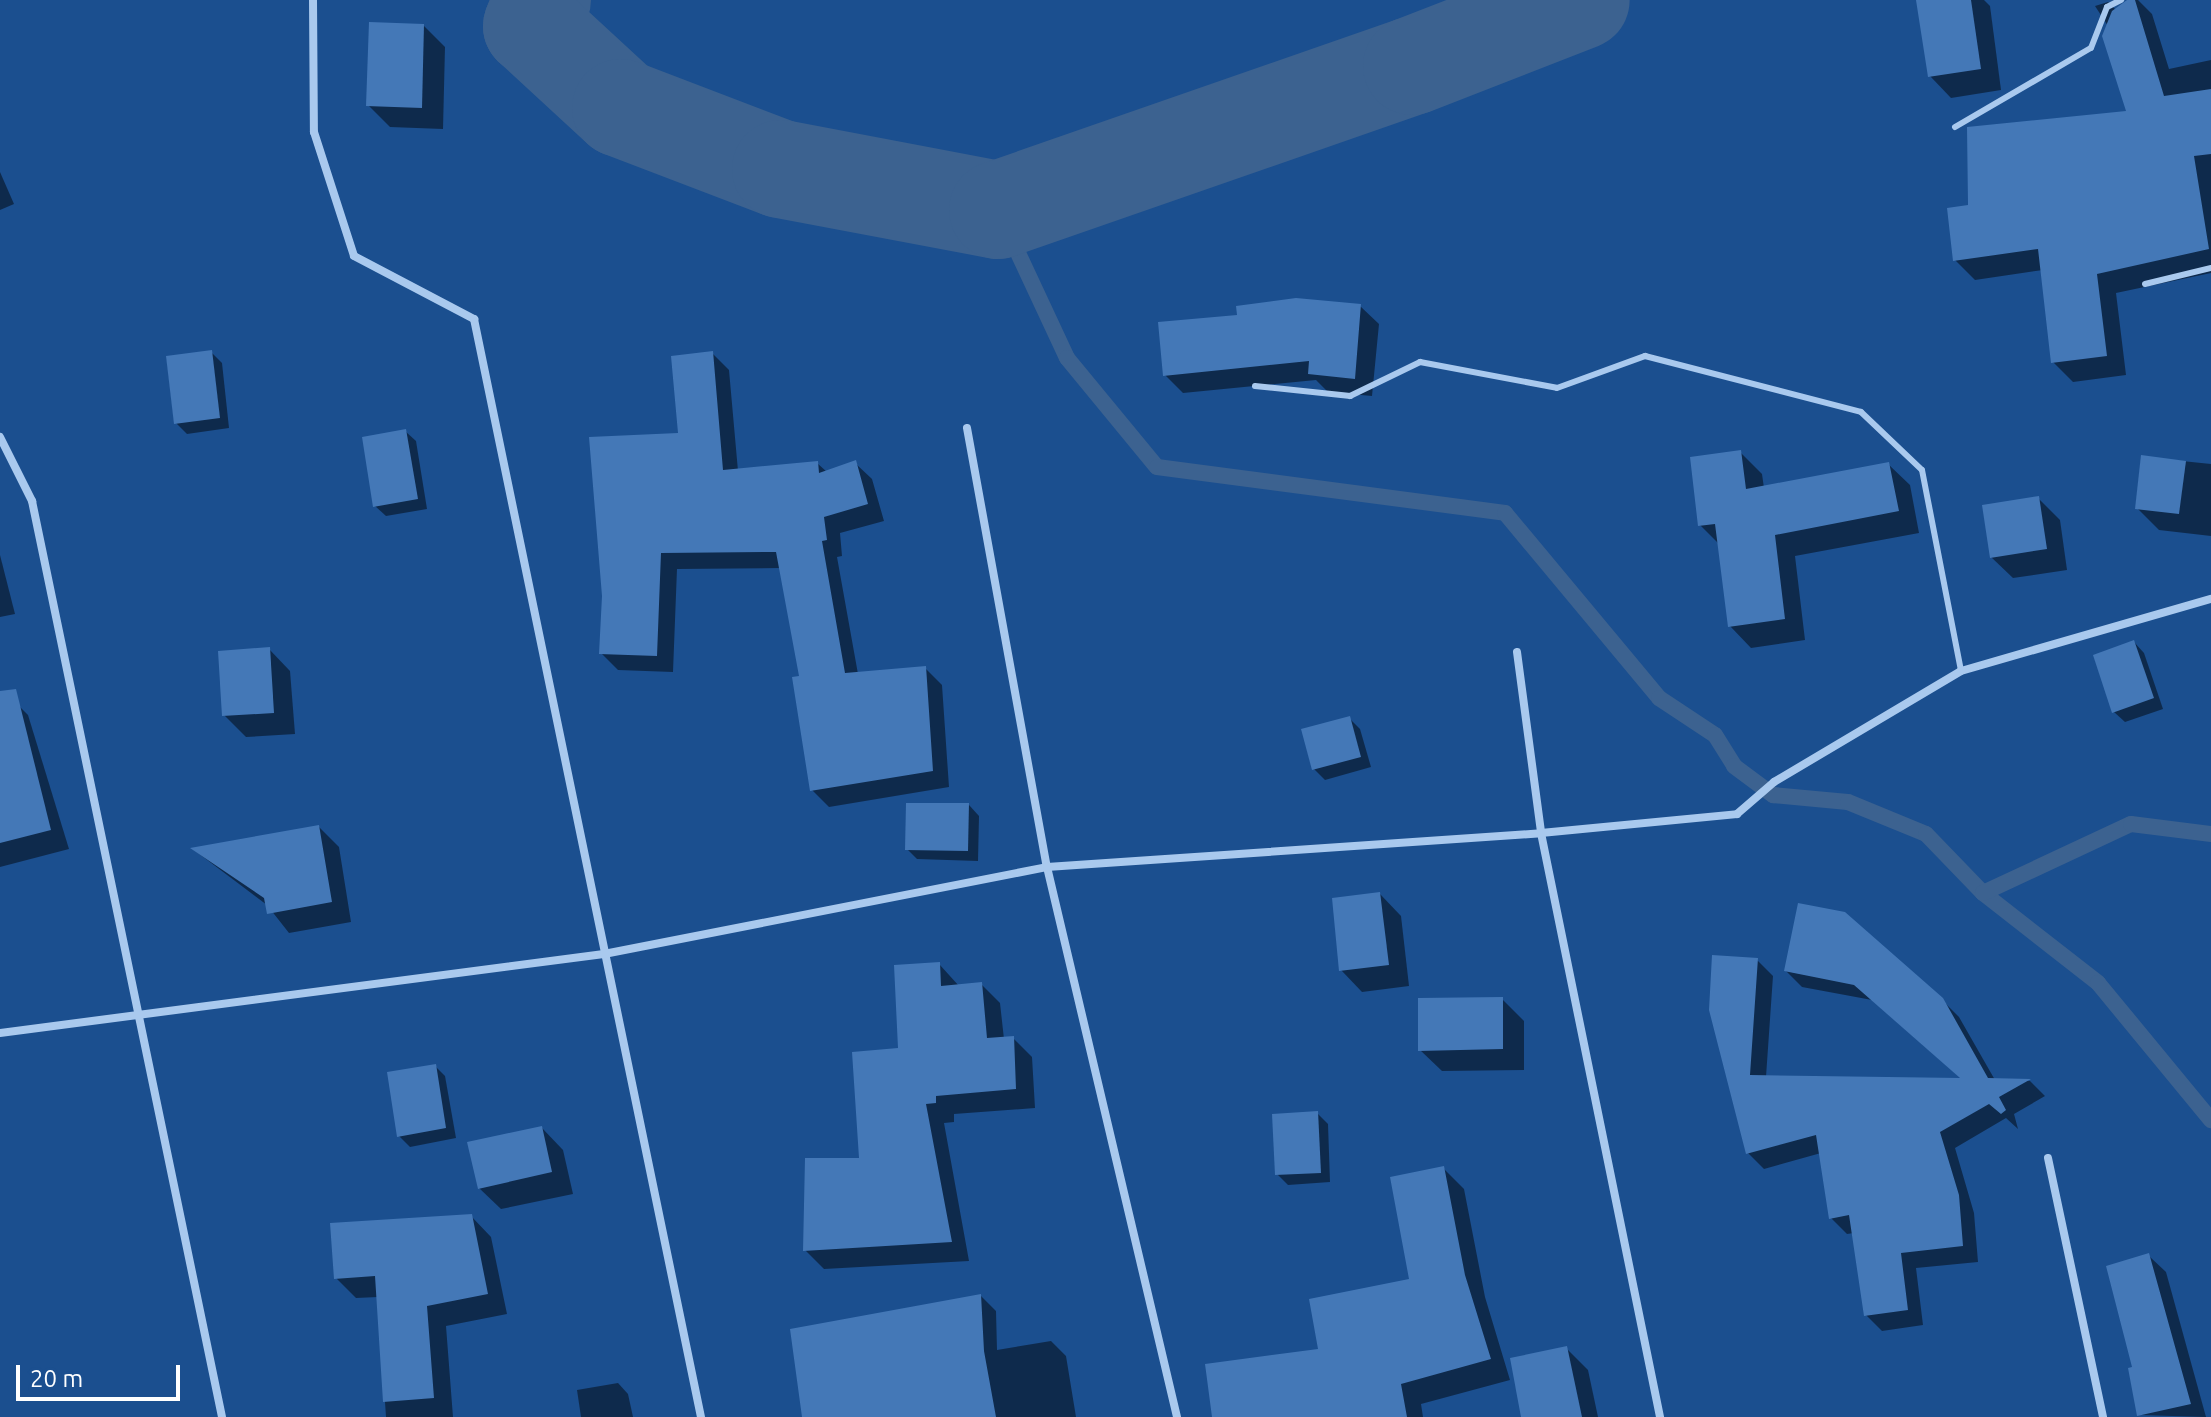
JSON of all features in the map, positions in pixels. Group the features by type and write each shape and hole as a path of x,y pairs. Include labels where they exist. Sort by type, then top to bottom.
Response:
{"street":[{"path":"313,0 314,132 354,256 474,319 701,1417"},
{"path":"967,428 1047,867 1177,1417"},
{"path":"0,437 32,501 222,1417"},
{"path":"0,1033 604,954 1047,867 1541,833 1737,814 1757,802 1774,782 1961,671 2211,599"},
{"path":"1517,652 1541,833 1660,1417"},
{"path":"2048,1158 2103,1417"}],"lane":[{"path":"1955,127 2091,48 2107,7 2121,0"},
{"path":"2145,284 2211,268"},
{"path":"1255,386 1350,396 1420,362 1557,388 1645,356 1861,412 1922,470 1961,671"}],"building":[{"path":"1916,0 1971,0 1981,69 1928,77"},
{"path":"2127,0 2135,0 2164,96 2211,89 2211,154 2194,156 2209,249 2097,274 2107,356 2051,363 2038,249 1953,261 1947,208 1968,205 1967,127 2126,111 2102,36 2112,11"},
{"path":"369,22 424,24 422,108 366,106"},
{"path":"1296,298 1361,304 1355,379 1308,374 1309,361 1163,376 1158,322 1237,315 1236,306"},
{"path":"212,350 220,418 174,424 166,356"},
{"path":"713,351 723,470 818,461 819,473 856,460 868,504 824,517 827,540 822,541 845,673 926,666 933,771 810,791 792,677 799,676 776,552 661,553 657,656 599,654 602,596 589,437 678,433 671,356"},
{"path":"406,429 418,499 373,507 362,437"},
{"path":"1741,450 1746,489 1889,462 1899,511 1775,535 1785,619 1728,627 1715,524 1698,526 1690,457"},
{"path":"2141,455 2186,461 2179,514 2135,509"},
{"path":"2039,496 2047,549 1990,558 1982,505"},
{"path":"2134,640 2154,698 2112,713 2093,655"},
{"path":"270,647 274,713 222,716 218,651"},
{"path":"16,689 51,830 0,843 0,691"},
{"path":"1350,716 1361,757 1312,770 1301,729"},
{"path":"906,803 969,803 968,851 905,850"},
{"path":"319,825 332,902 267,914 264,898 190,848"},
{"path":"1380,892 1389,965 1339,971 1332,898"},
{"path":"1798,903 1845,912 1943,998 1988,1078 2031,1079 1999,1097 2006,1110 2001,1114 1989,1104 1940,1132 1959,1195 1963,1246 1901,1253 1908,1310 1864,1316 1849,1215 1829,1219 1816,1135 1746,1154 1709,1010 1712,955 1758,958 1750,1075 1960,1078 1854,985 1784,971"},
{"path":"940,962 941,986 982,982 987,1038 1014,1036 1016,1089 936,1096 936,1103 926,1104 952,1242 803,1251 805,1158 859,1158 852,1052 898,1048 894,965"},
{"path":"1503,997 1503,1049 1418,1051 1418,998"},
{"path":"436,1064 446,1128 397,1137 387,1072"},
{"path":"1318,1111 1321,1173 1275,1175 1272,1114"},
{"path":"542,1126 552,1172 478,1189 467,1142"},
{"path":"1444,1166 1465,1275 1491,1359 1401,1384 1407,1417 1212,1417 1205,1364 1318,1349 1309,1299 1409,1279 1390,1177"},
{"path":"472,1214 488,1294 427,1306 434,1398 383,1402 375,1276 334,1279 330,1223"},
{"path":"2149,1253 2191,1404 2137,1416 2128,1368 2132,1367 2106,1266"},
{"path":"981,1294 984,1351 996,1417 802,1417 790,1329"},
{"path":"1567,1346 1582,1417 1521,1417 1510,1358"}],"waterway":[{"path":"542,0 532,26 621,108 781,169 998,210 1412,66 1581,0"},
{"path":"998,210 1067,358 1157,467 1505,513 1659,698 1715,735 1734,766 1773,795 1848,802 1926,834 1983,893 2098,983 2211,1120"},
{"path":"1983,893 2131,824 2211,834"}]}
